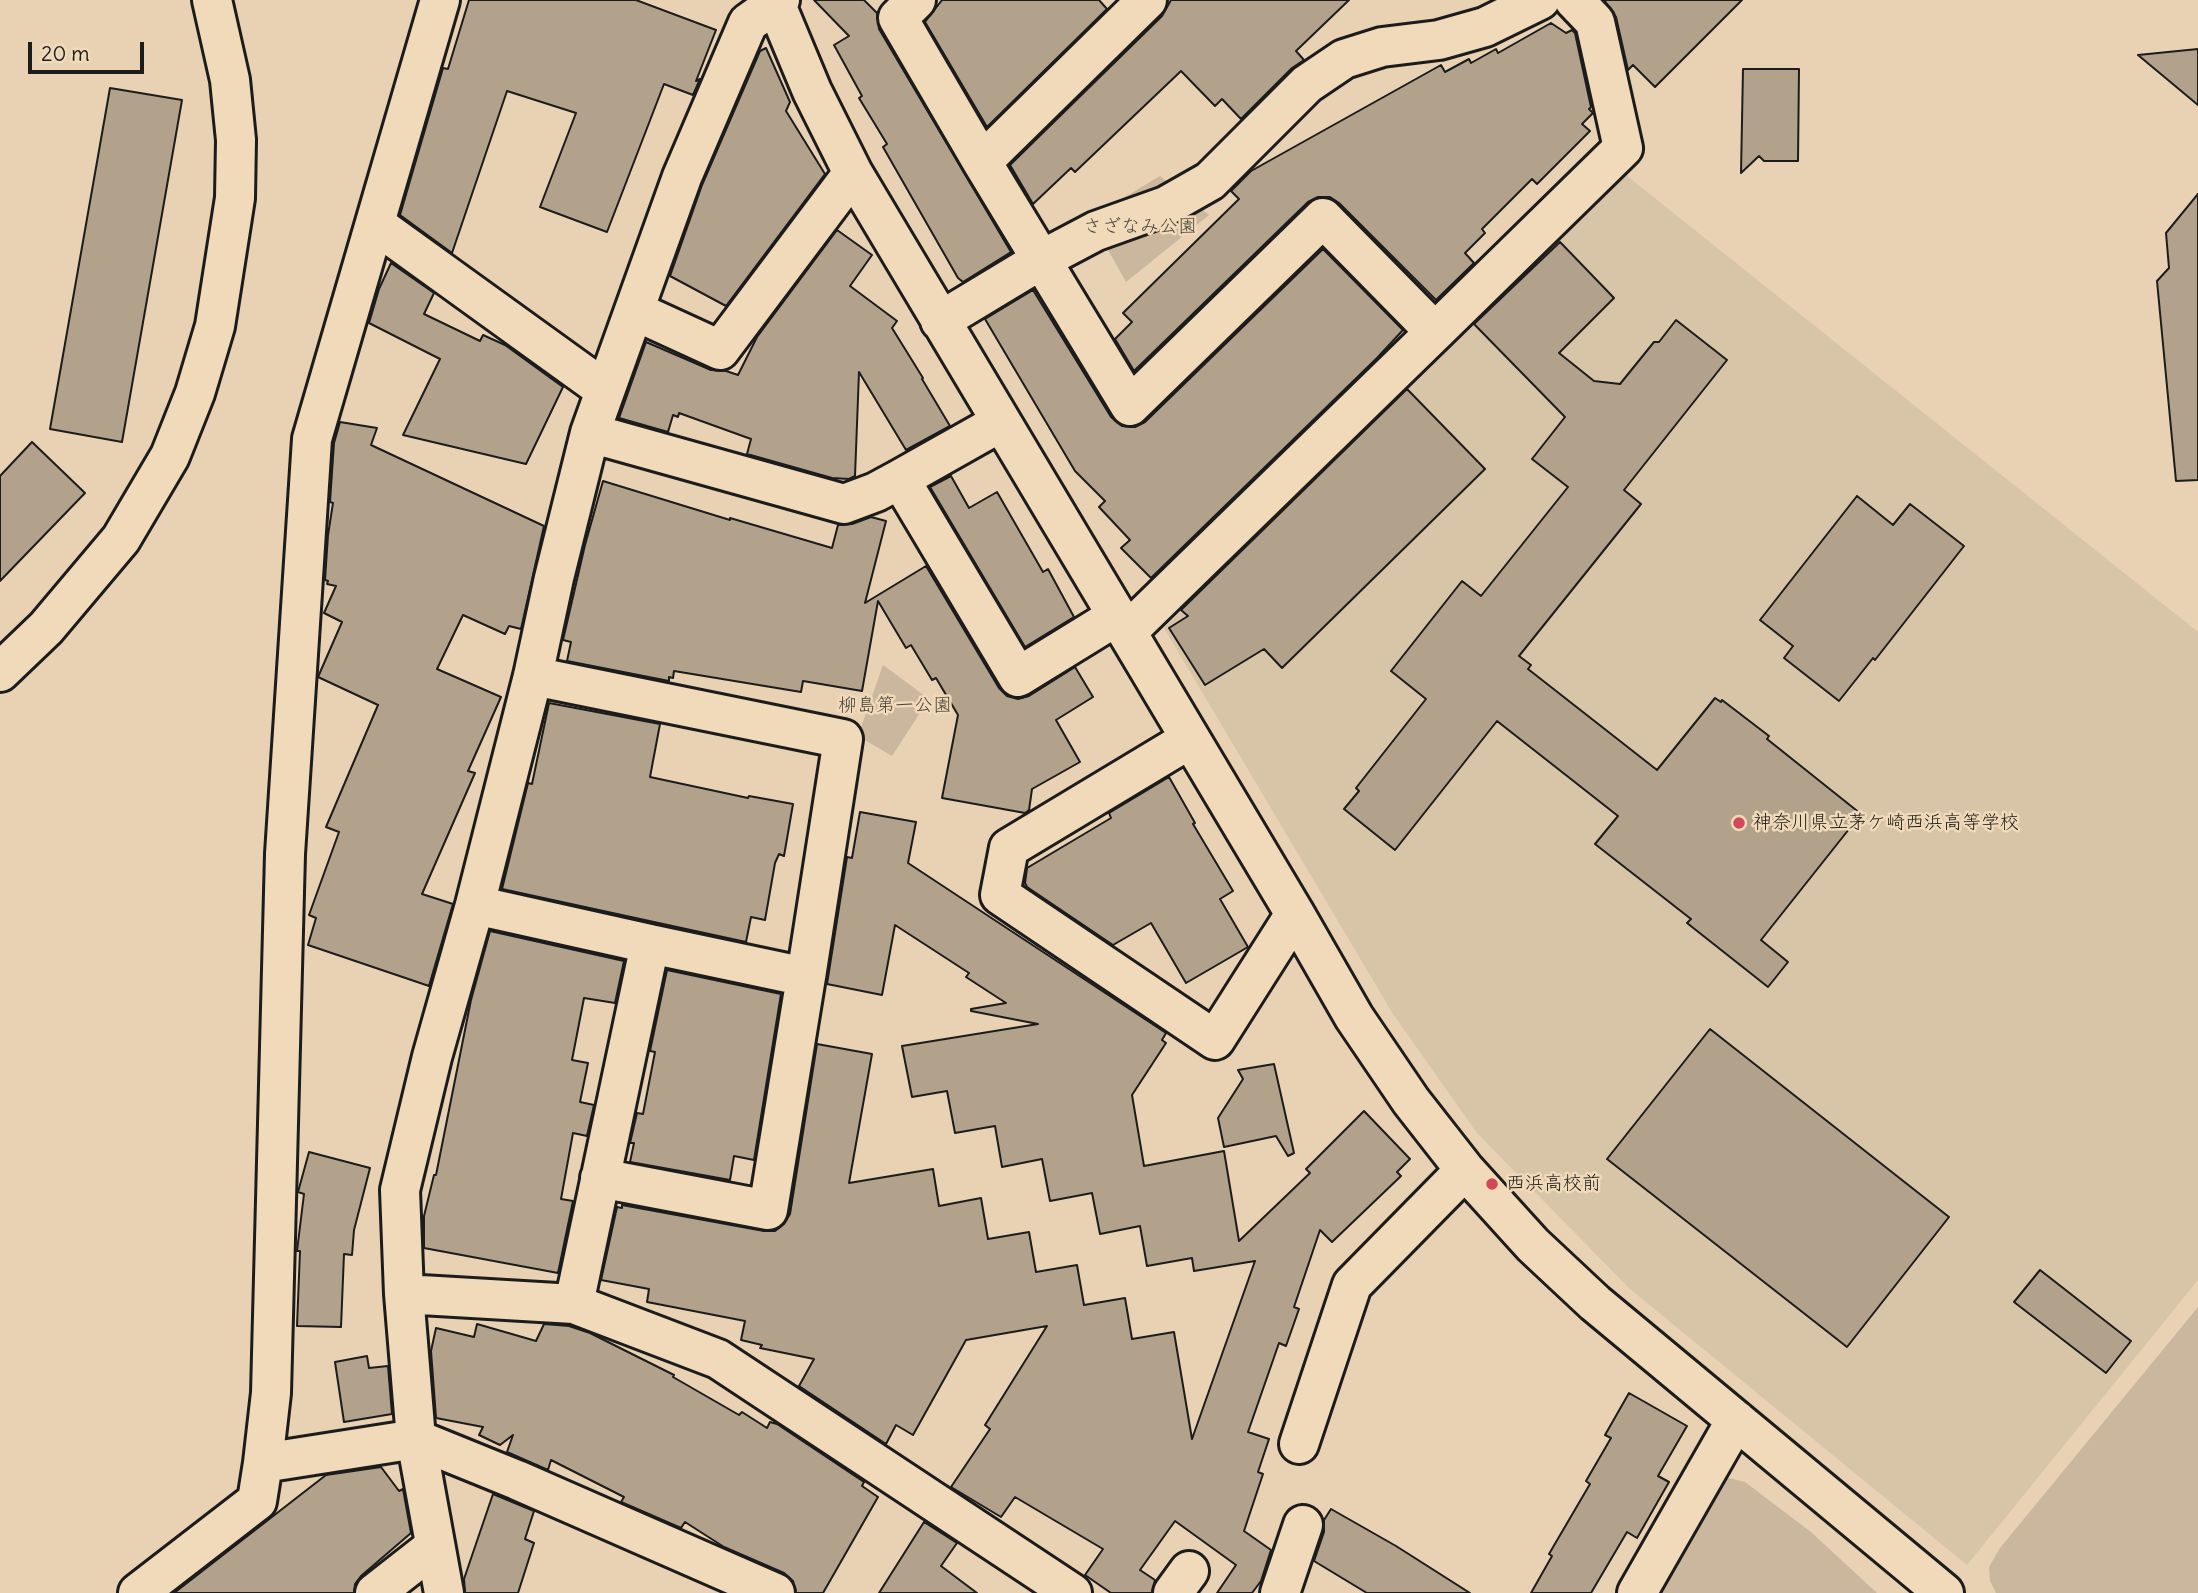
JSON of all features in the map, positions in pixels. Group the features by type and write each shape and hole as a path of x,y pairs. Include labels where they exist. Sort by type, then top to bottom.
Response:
{"street":[{"path":"0,672 46,628 121,539 170,456 195,394 215,326 235,198 236,139 230,80 212,0"},
{"path":"138,1593 257,1502 271,1393 285,853 312,439 440,0"},
{"path":"916,0 898,18 1130,406 1323,218 1435,332"},
{"path":"982,162 1147,0"},
{"path":"940,321 1041,260 1096,231 1166,206 1210,181 1307,84 1344,59 1382,47 1439,40 1485,27 1540,0"},
{"path":"900,479 1018,677 1122,624 1435,332 1623,148 1595,22 1574,0"},
{"path":"444,1593 416,1439 404,1294 400,1190 533,676 590,433 682,177 748,23 776,1 812,91 853,173 1354,1017 1412,1101 1465,1170 1533,1245 1595,1303 1944,1593"},
{"path":"635,311 720,351 853,173"},
{"path":"375,224 605,390"},
{"path":"590,433 844,504 876,492 1001,422"},
{"path":"533,676 843,739 768,1210 600,1178"},
{"path":"1190,739 1009,848 1000,895 1215,1040 1295,914"},
{"path":"475,905 806,977"},
{"path":"574,1304 650,944"},
{"path":"1299,1444 1352,1285 1465,1170"},
{"path":"404,1294 574,1304 718,1359 1072,1593"},
{"path":"1637,1593 1736,1420"},
{"path":"263,1463 416,1439 775,1593"},
{"path":"1289,1589 1303,1525"},
{"path":"375,1593 435,1546"}],"shaded area":[{"name":"神奈川県立茅ケ崎西浜高等学校","path":"1621,171 2198,632 2198,1280 1967,1565 1630,1289 1477,1133 1393,1014 1164,628"}],"green space":[{"name":"さざなみ公園","path":"1160,176 1209,215 1126,282 1090,218"},
{"name":"柳島第一公園","path":"883,665 929,699 892,756 858,736"},
{"path":"2198,1307 2198,1593 1996,1593 1990,1581 1989,1567 2000,1548"},
{"path":"1729,1478 1745,1482 1811,1532 1877,1593 1653,1593 1713,1483"}],"building":[{"path":"469,0 636,0 716,30 693,95 664,84 607,232 540,207 576,113 507,91 452,253 400,215 443,68 448,69"},
{"path":"814,0 864,0 877,13 879,29 1011,252 963,282 958,278 883,147 887,144 859,98 862,96 834,45 849,36"},
{"path":"942,0 1099,0 1107,9 987,127 925,22"},
{"path":"1171,0 1349,0 1296,51 1304,60 1292,68 1241,119 1222,99 1215,106 1181,71 1075,172 1071,168 1033,204 1010,165 1162,16"},
{"path":"1604,0 1742,0 1655,87 1633,65 1628,70 1616,17"},
{"path":"1551,23 1566,33 1572,30 1575,33 1591,107 1589,109 1593,113 1582,124 1590,131 1537,184 1532,179 1482,229 1485,233 1465,253 1474,263 1436,300 1339,203 1330,197 1318,197 1308,202 1134,371 1115,339 1132,322 1123,313 1239,199 1231,191 1251,171 1441,65 1445,72 1469,59 1471,63 1496,49 1498,53"},
{"path":"766,48 790,102 786,111 825,174 726,306 670,276 702,185 760,51"},
{"path":"2198,49 2198,105 2138,55"},
{"path":"1743,69 1799,69 1798,161 1764,161 1759,156 1741,173"},
{"path":"110,88 182,100 122,442 50,429"},
{"path":"2198,194 2198,480 2176,481 2157,281 2169,268 2166,233"},
{"path":"837,230 872,255 850,286 897,321 892,328 950,426 906,450 859,372 855,476 849,479 832,478 747,454 751,439 679,413 678,417 673,415 668,432 619,418 646,342 711,370 738,375 757,337"},
{"path":"1560,242 1614,298 1559,353 1594,381 1620,384 1676,320 1727,360 1624,490 1641,504 1519,656 1531,665 1528,669 1657,770 1715,698 1721,702 1722,700 1769,736 1767,739 1861,814 1761,940 1788,962 1768,987 1687,923 1691,919 1595,844 1618,816 1497,721 1395,850 1344,809 1359,791 1356,788 1426,699 1391,671 1462,581 1481,596 1568,487 1532,459 1565,417 1474,324"},
{"path":"1323,249 1403,330 1151,578 1121,548 1130,540 1099,507 1105,501 1075,471 985,319 1033,290 1111,417 1122,426 1135,427 1145,422"},
{"path":"391,263 434,293 424,314 480,341 483,335 505,345 563,387 526,464 403,435 440,359 369,323 379,289"},
{"path":"1407,389 1485,469 1282,668 1264,649 1205,685 1169,628 1188,616 1181,610"},
{"path":"340,422 377,428 371,445 544,526 521,629 509,626 505,634 463,615 437,669 501,697 468,771 475,773 422,894 453,904 429,986 308,945 316,918 309,915 339,832 326,827 378,705 318,677 342,622 324,613 336,586 327,584 328,581 325,580 333,503 330,502 334,443"},
{"path":"32,442 85,493 0,581 0,476"},
{"path":"951,476 969,508 997,492 1043,572 1048,569 1074,617 1025,647 930,487"},
{"path":"603,481 832,548 838,525 852,524 871,517 886,521 865,603 926,566 999,688 1007,696 1018,699 1029,696 1075,667 1093,697 1056,720 1080,762 1032,789 1029,810 1025,813 942,798 958,715 936,678 932,680 911,645 906,648 878,601 862,691 803,681 801,692 674,671 673,678 669,677 669,681 567,661 571,642 563,640"},
{"path":"1857,496 1893,525 1910,504 1964,546 1875,660 1873,658 1839,701 1784,658 1793,646 1760,620"},
{"path":"549,703 660,724 650,777 748,798 749,796 793,804 784,856 779,854 775,863 765,920 751,917 746,942 502,889 528,783 532,784"},
{"path":"1169,777 1233,891 1220,899 1248,947 1186,983 1151,923 1113,945 1027,887 1025,883 1027,868 1111,818 1109,813"},
{"path":"860,812 916,822 908,863 1166,1033 1162,1040 1166,1043 1132,1095 1144,1166 1224,1151 1239,1241 1310,1173 1306,1169 1364,1111 1410,1159 1397,1172 1401,1176 1332,1242 1320,1230 1294,1307 1299,1309 1286,1346 1279,1343 1248,1432 1269,1439 1258,1472 1263,1474 1244,1531 1271,1550 1261,1581 1252,1593 1217,1593 1236,1565 1175,1521 1140,1570 1155,1580 1152,1593 1111,1593 1085,1575 1103,1549 1015,1497 1001,1517 951,1487 990,1429 985,1425 1047,1326 966,1340 913,1435 896,1425 886,1444 799,1386 814,1359 760,1348 762,1345 741,1340 745,1321 647,1302 649,1289 601,1280 617,1207 622,1208 622,1205 764,1231 775,1231 784,1224 790,1214 817,1044 872,1054 849,1183 933,1169 939,1206 981,1198 988,1239 1029,1232 1036,1272 1077,1265 1084,1305 1125,1298 1132,1339 1174,1332 1192,1439 1255,1261 1194,1271 1192,1258 1147,1266 1140,1226 1100,1234 1092,1193 1050,1201 1042,1159 1002,1167 995,1126 955,1133 947,1091 912,1097 902,1046 1038,1024 971,1011 1006,1003 966,977 969,973 895,925 882,995 827,984 847,857 852,858"},
{"path":"490,931 624,961 615,1003 584,998 572,1060 588,1063 580,1102 594,1105 587,1136 573,1133 561,1199 573,1201 558,1273 424,1248 424,1216 436,1175 471,1000"},
{"path":"667,970 781,994 754,1160 734,1156 730,1180 630,1162 634,1143 630,1143 637,1113 643,1114 655,1052 650,1051"},
{"path":"1710,1029 1949,1217 1847,1347 1607,1159"},
{"path":"1274,1064 1294,1153 1288,1156 1276,1136 1224,1147 1218,1118 1243,1079 1238,1070"},
{"path":"309,1152 370,1168 354,1230 352,1255 344,1254 341,1327 297,1326 300,1251 297,1251 304,1194 298,1192"},
{"path":"2040,1270 2131,1341 2106,1373 2014,1302"},
{"path":"477,1324 536,1341 544,1324 569,1326 590,1333 674,1375 673,1377 739,1415 742,1412 767,1428 770,1422 777,1424 864,1482 862,1486 878,1497 823,1593 796,1593 793,1581 784,1573 724,1547 685,1522 681,1528 621,1502 624,1497 551,1460 548,1470 507,1452 513,1435 500,1445 479,1435 483,1427 436,1418 431,1351 436,1328 474,1337"},
{"path":"367,1356 369,1368 388,1366 392,1414 344,1422 335,1362"},
{"path":"1629,1393 1687,1426 1658,1476 1669,1482 1637,1538 1627,1532 1591,1593 1531,1593 1552,1556 1549,1554 1590,1484 1586,1481 1611,1438 1605,1435"},
{"path":"381,1467 399,1491 403,1489 411,1533 361,1576 355,1584 354,1593 174,1593 326,1475"},
{"path":"493,1494 534,1511 525,1539 534,1543 518,1593 465,1593 464,1579"},
{"path":"1331,1509 1470,1593 1367,1593 1314,1561 1324,1532 1324,1520"},
{"path":"924,1522 957,1543 941,1566 977,1593 879,1593"}],"place":[{"name":"神奈川県立茅ケ崎西浜高等学校","path":"1739,823"},
{"name":"西浜高校前","path":"1492,1184"}]}
